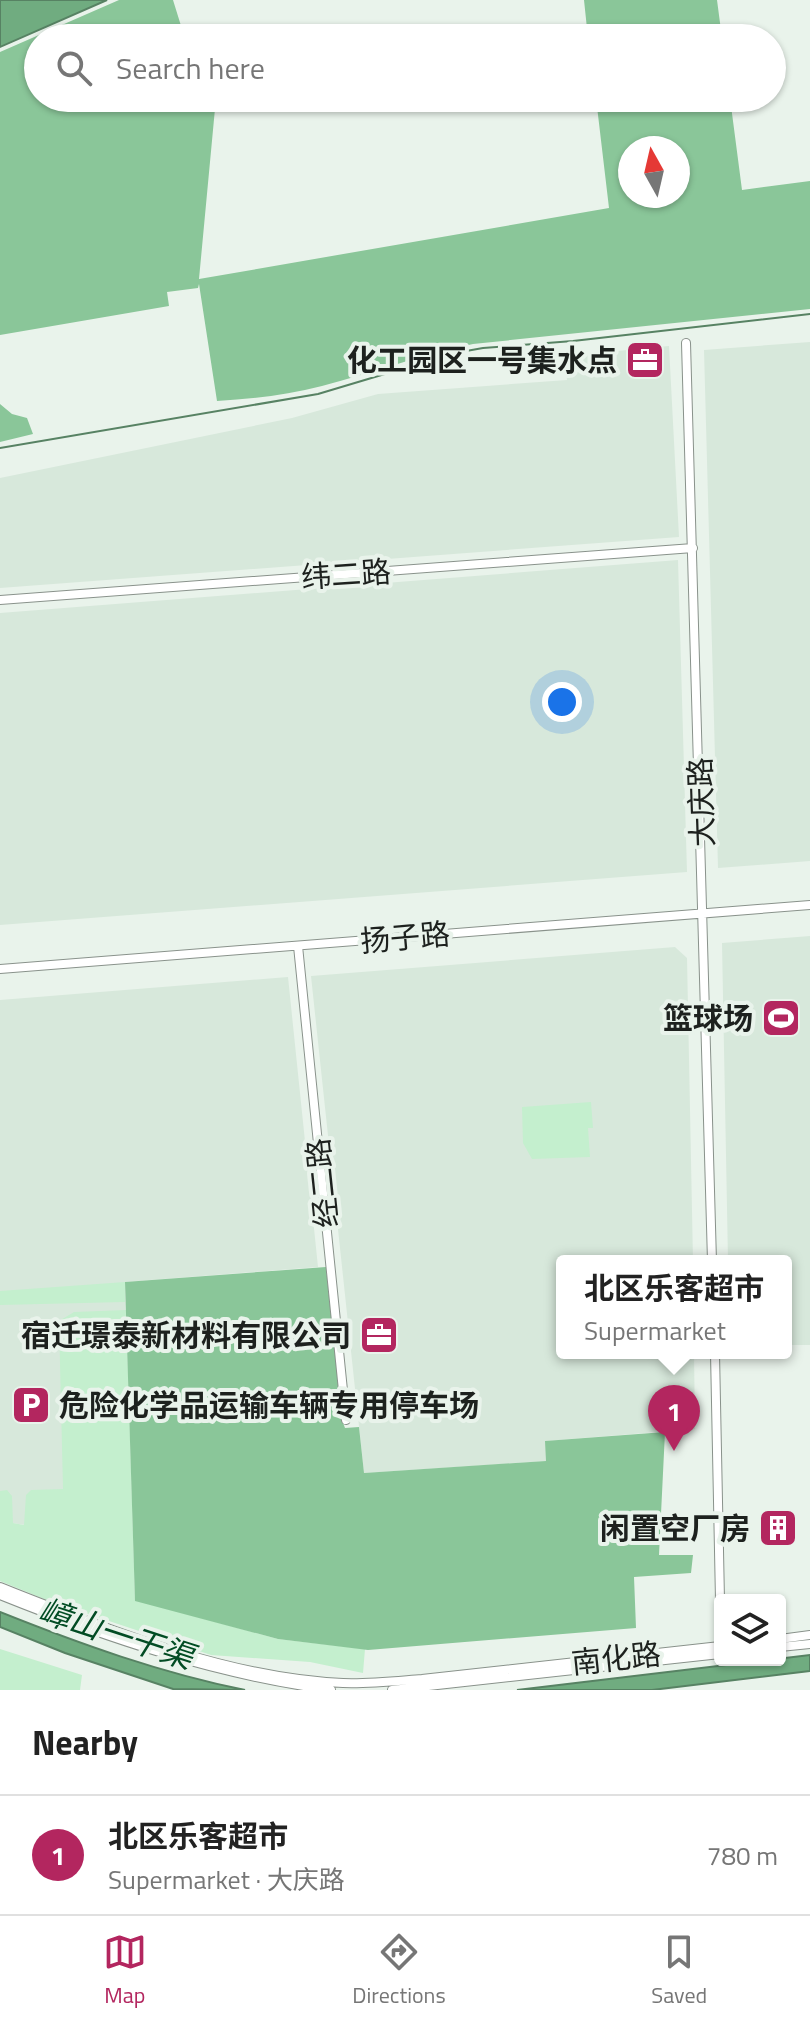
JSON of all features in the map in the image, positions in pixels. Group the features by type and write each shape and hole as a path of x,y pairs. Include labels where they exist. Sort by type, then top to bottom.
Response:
{"street":[{"name":"大庆路","path":"686,343 712,1255"},
{"name":"纬二路","path":"0,600 693,548"},
{"name":"扬子路","path":"0,969 810,905"},
{"name":"经二路","path":"298,946 346,1420"},
{"path":"715,1359 720,1594"},
{"name":"南化路","path":"0,1587 156,1646 266,1672 340,1683 422,1679 714,1647"},
{"path":"0,1595 155,1652 277,1682 331,1690"},
{"path":"786,1638 810,1635"},
{"path":"786,1646 810,1644"},
{"name":"南化路","path":"392,1690 714,1655"}],"shaded area":[{"path":"0,0 107,0 52,24 24,24 24,36 0,47"},
{"path":"119,0 173,0 180,24 64,24"},
{"path":"584,0 717,0 720,24 587,24"},
{"path":"24,42 24,112 215,112 199,279 609,208 598,112 732,112 742,190 810,181 810,309 473,344 309,389 217,401 199,284 198,288 167,292 169,306 0,335 0,52"},
{"path":"810,342 810,861 718,868 704,350"},
{"path":"669,346 679,537 0,588 0,478 292,418 378,394 567,380 565,356"},
{"path":"0,404 12,414 27,418 33,434 0,442"},
{"path":"678,560 687,872 0,925 0,613"},
{"path":"810,936 810,1345 792,1345 792,1255 728,1255 722,943"},
{"path":"675,947 687,958 693,1255 556,1255 556,1359 694,1359 695,1429 546,1441 547,1461 364,1473 311,976"},
{"path":"288,977 318,1267 125,1282 132,1542 0,1521 0,1000"},
{"path":"591,1102 593,1128 588,1128 590,1157 532,1159 523,1143 522,1107"},
{"path":"326,1267 342,1420 345,1428 359,1427 364,1473 546,1461 545,1441 665,1432 659,1555 693,1555 691,1573 634,1577 636,1628 368,1650 278,1639 135,1601 125,1282"},
{"path":"125,1282 125,1302 0,1305 0,1291"},
{"path":"126,1310 135,1600 278,1639 365,1649 363,1673 310,1662 211,1655 49,1601 0,1581 0,1491 7,1490 12,1496 13,1523 24,1525 26,1495 31,1490 63,1489 59,1321 74,1312"},
{"path":"0,1612 121,1657 245,1690 173,1689 65,1653 0,1627"},
{"path":"0,1649 82,1675 80,1690 0,1690"},
{"path":"810,1655 810,1671 652,1690 517,1690 718,1666 786,1666 786,1658"}],"waterway":[{"path":"0,448 318,394 455,353 483,348 810,314"}],"place":[{"name":"化工园区一号集水点","path":"645,360"},
{"name":"篮球场","path":"781,1018"},
{"name":"宿迁璟泰新材料有限公司","path":"379,1335"},
{"name":"危险化学品运输车辆专用停车场","path":"31,1405"},
{"name":"北区乐客超市","path":"674,1451"},
{"name":"闲置空厂房","path":"778,1528"}],"water label":[{"name":"嶂山一干渠","path":"116,1633"}]}
